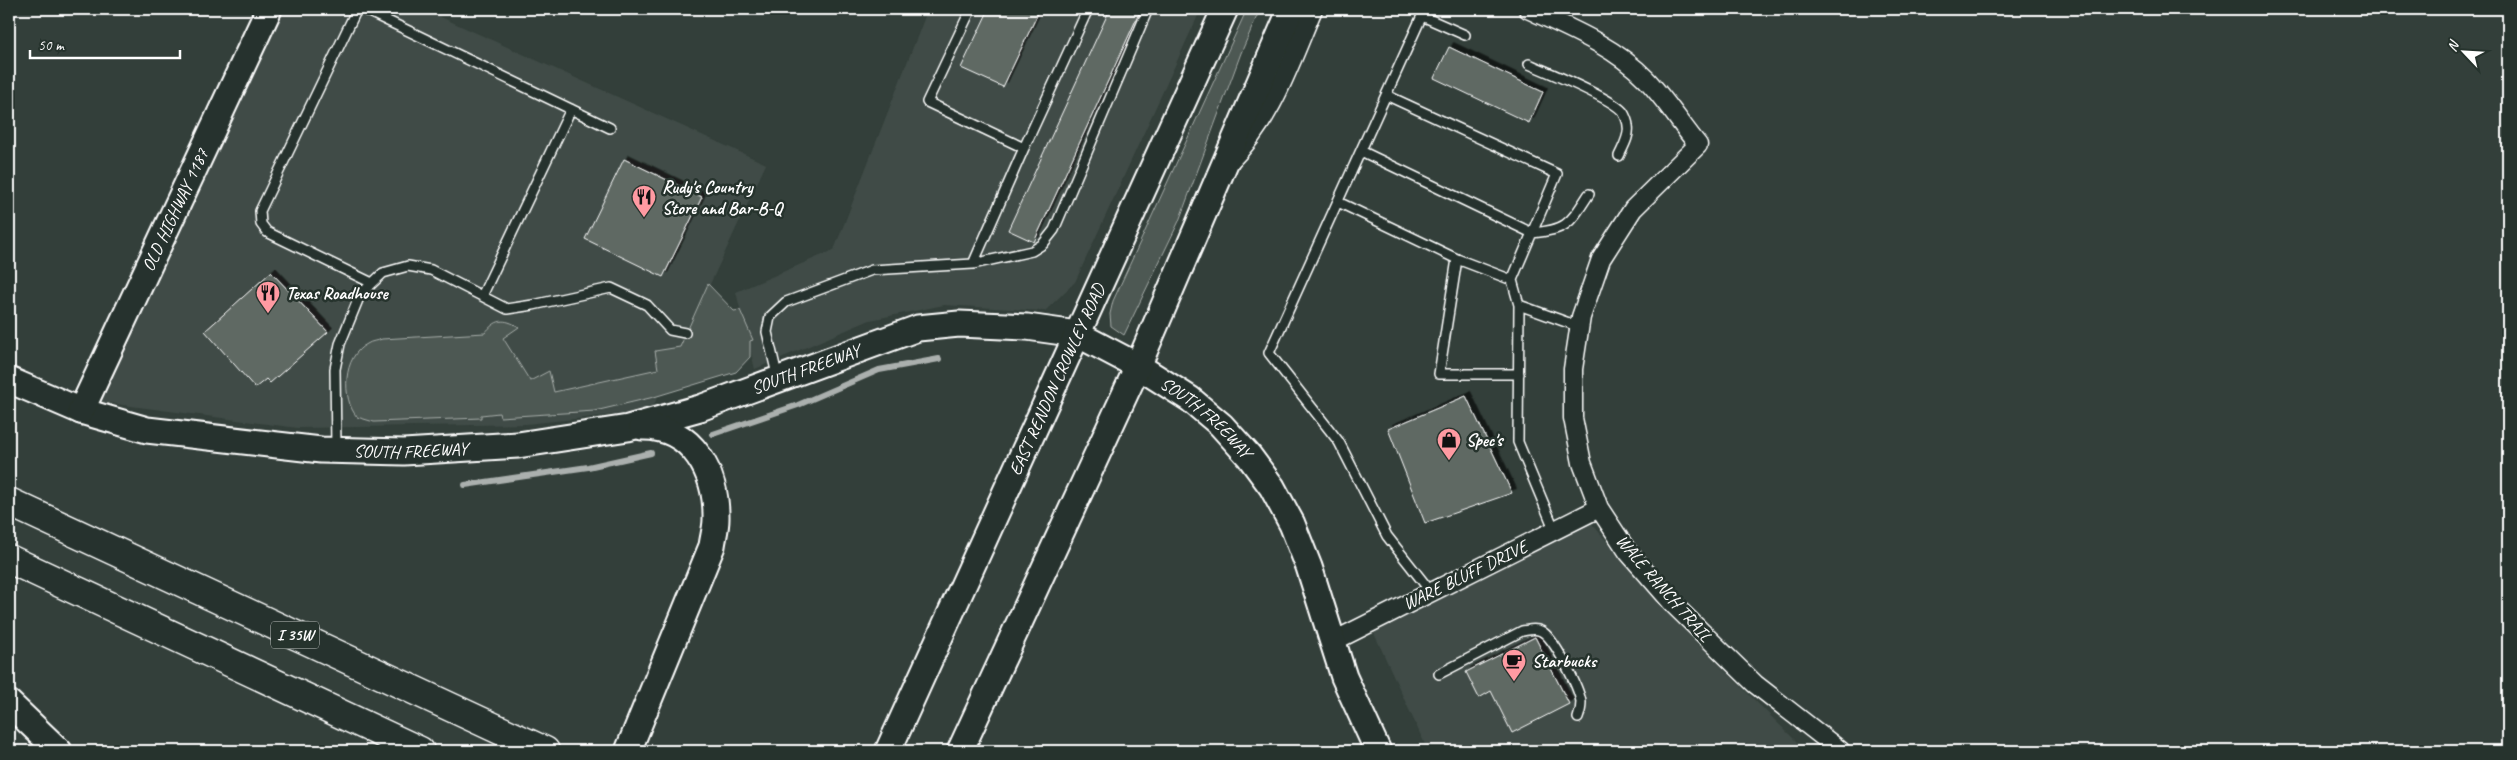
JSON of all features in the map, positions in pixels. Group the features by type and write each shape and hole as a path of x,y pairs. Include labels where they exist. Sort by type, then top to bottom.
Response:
{"highway":[{"name":"I 35W","path":"9,502 545,751"},
{"path":"9,559 420,751"}],"main road":[{"name":"OLD HIGHWAY 1187","path":"81,411 269,9"},
{"name":"EAST RENDON CROWLEY ROAD","path":"888,751 1226,9"},
{"path":"960,751 1138,366 1291,9"},
{"name":"SOUTH FREEWAY","path":"9,380 81,411 147,430 336,451 404,452 518,445 628,428 700,408 918,328 959,324 1027,326 1077,334 1138,366 1190,399 1221,425 1250,456 1272,487 1296,533 1344,676 1378,751"},
{"path":"628,428 650,427 676,434 689,444 700,458 712,485 716,520 712,546 628,751"},
{"path":"9,703 55,750"}],"street":[{"path":"1222,169 1249,142 1264,121 1313,9"},
{"name":"WALE RANCH TRAIL","path":"1528,9 1590,38 1624,60 1646,79 1698,146 1633,209 1601,258 1580,327 1573,369 1572,418 1582,464 1599,508 1628,552 1703,635 1754,684 1842,751"},
{"name":"WARE BLUFF DRIVE","path":"1332,642 1599,508"}],"lane":[{"path":"357,9 260,211 261,224 268,232 372,283"},
{"path":"363,9 610,128"},
{"path":"971,9 927,102 1024,148"},
{"path":"973,264 1088,9"},
{"path":"778,379 767,332 767,324 770,317 786,302 872,270 973,264 1032,251 1043,244 1054,230 1148,9"},
{"path":"1431,592 1388,536 1340,442 1269,353 1423,12 1465,35"},
{"path":"1529,64 1590,92 1615,105 1623,112 1629,127 1627,138 1619,156"},
{"path":"1386,95 1557,174 1512,280 1519,305 1518,442 1555,531"},
{"path":"482,296 571,109"},
{"path":"1361,151 1532,232 1550,231 1565,226 1574,217 1589,194"},
{"path":"1338,202 1457,259 1512,280"},
{"path":"1457,259 1439,374 1519,374"},
{"path":"336,451 336,360 340,344 360,295 383,273 408,266 431,270 507,308 533,306 611,288 647,305 670,330 685,333"},
{"path":"1519,305 1580,327"},
{"path":"1439,674 1522,631 1531,629 1540,631 1554,643 1579,695 1581,709 1578,718"}],"shaded area":[{"path":"283,9 423,9 766,164 651,411 526,424 298,428 101,402"},
{"path":"928,9 1201,9 1075,282 1045,311 944,305 870,320 755,369 736,292 834,250"},
{"path":"1247,9 1260,9 1241,53 1179,221 1124,335 1111,326 1110,314 1113,301"},
{"path":"708,284 734,311 740,310 753,340 750,341 750,357 736,372 654,397 595,411 500,417 499,413 481,415 481,418 374,422 357,417 348,399 347,378 349,367 359,350 369,343 382,339 485,333 500,321 509,322 519,327 503,338 530,381 549,371 554,392 658,369 655,351 680,347"},
{"path":"1592,524 1681,627 1806,751 1428,751 1373,631"}],"building":[{"path":"989,9 1040,9 1003,87 961,68"},
{"path":"1110,9 1141,9 1034,242 1008,230"},
{"path":"1449,47 1543,92 1529,123 1434,78"},
{"name":"Rudy's Country Store and Bar-B-Q","path":"624,159 702,197 663,277 585,239"},
{"name":"Texas Roadhouse","path":"271,272 328,332 270,383 266,379 255,388 205,331"},
{"name":"Spec's","path":"1466,396 1512,493 1425,523 1388,429"},
{"name":"Starbucks","path":"1535,637 1569,704 1512,733 1491,691 1479,698 1466,672"}],"waterway":[{"path":"713,434 798,405 879,370 939,359"},
{"path":"465,485 588,467 651,453"}],"place":[{"name":"Rudy's Country Store and Bar-B-Q","path":"644,218"},
{"name":"Texas Roadhouse","path":"268,314"},
{"name":"Spec's","path":"1449,461"},
{"name":"Starbucks","path":"1514,682"}]}
